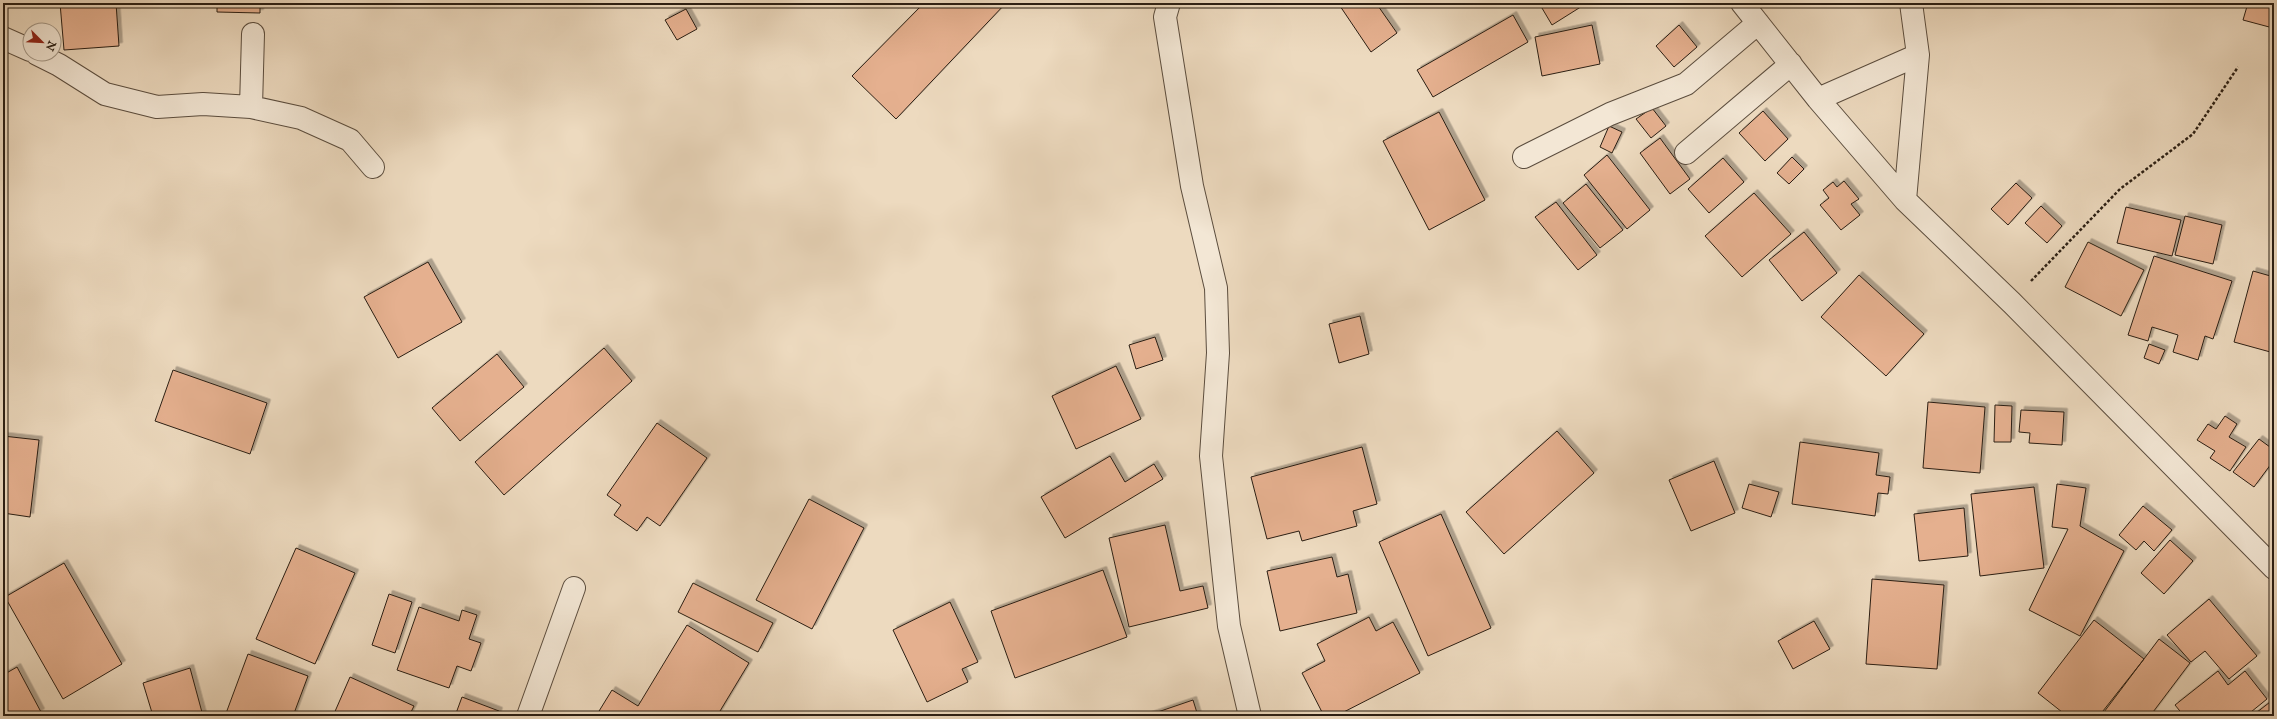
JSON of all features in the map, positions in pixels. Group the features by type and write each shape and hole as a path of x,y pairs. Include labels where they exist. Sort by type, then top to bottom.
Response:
{"street":[{"path":"1169,3 1165,17 1192,186 1216,288 1218,353 1211,456 1229,626 1250,716"},
{"path":"1742,3 1818,99 1905,200 2012,303 2274,568"},
{"path":"1905,200 1918,55 1911,3"},
{"path":"1524,157 1610,114 1686,84 1758,23"},
{"path":"251,107 253,34"},
{"path":"3,38 22,46"},
{"path":"1818,99 1918,55"},
{"path":"53,62 105,94 157,107 203,104 251,107 301,118 350,140 373,166"},
{"path":"1686,153 1791,64"},
{"path":"528,716 574,588"}],"path":[{"path":"2012,303 2045,265 2120,189 2193,134 2238,67"}],"building":[{"path":"60,3 116,3 119,46 64,50"},
{"path":"217,3 260,3 260,13 217,12"},
{"path":"924,3 1006,3 896,119 852,76"},
{"path":"1338,3 1376,3 1397,33 1371,52"},
{"path":"1539,3 1587,3 1552,25"},
{"path":"2248,3 2274,3 2273,28 2243,20"},
{"path":"686,9 697,29 677,40 665,20"},
{"path":"1513,15 1528,42 1433,97 1417,70"},
{"path":"1592,25 1600,64 1542,76 1535,37"},
{"path":"1679,25 1697,47 1674,67 1656,46"},
{"path":"1652,108 1666,126 1651,138 1636,119"},
{"path":"1763,111 1788,139 1765,161 1739,133"},
{"path":"1439,112 1485,200 1429,230 1383,141"},
{"path":"1609,126 1622,132 1612,153 1600,147"},
{"path":"1660,138 1690,179 1670,194 1640,153"},
{"path":"1607,155 1650,210 1627,229 1584,175"},
{"path":"1792,157 1804,169 1789,184 1777,173"},
{"path":"1723,158 1744,182 1709,213 1688,189"},
{"path":"1844,181 1859,199 1851,204 1860,215 1841,230 1820,205 1829,198 1823,190 1833,182 1837,187"},
{"path":"2016,183 2032,198 2008,225 1991,209"},
{"path":"1586,184 1623,230 1600,248 1563,203"},
{"path":"1754,193 1791,234 1742,277 1705,236"},
{"path":"1556,202 1597,255 1578,270 1535,217"},
{"path":"2041,206 2062,226 2047,243 2025,223"},
{"path":"2126,207 2181,220 2172,256 2117,243"},
{"path":"2185,216 2222,225 2213,264 2175,255"},
{"path":"1804,232 1837,273 1802,301 1769,260"},
{"path":"2088,242 2144,270 2121,316 2065,287"},
{"path":"2154,256 2232,281 2213,339 2205,336 2198,360 2173,352 2178,335 2152,327 2148,341 2128,335"},
{"path":"428,262 462,322 398,358 364,297"},
{"path":"2253,271 2274,277 2274,353 2234,342"},
{"path":"1859,275 1924,334 1886,376 1821,317"},
{"path":"1360,316 1369,354 1339,363 1329,324"},
{"path":"1155,337 1163,360 1136,369 1129,345"},
{"path":"2149,344 2165,350 2159,364 2144,358"},
{"path":"604,348 632,381 504,495 475,462"},
{"path":"497,354 524,387 460,441 432,408"},
{"path":"1116,366 1141,419 1076,449 1052,396"},
{"path":"173,370 267,403 250,454 155,421"},
{"path":"1928,402 1985,407 1980,473 1923,468"},
{"path":"1995,405 2012,406 2011,442 1994,442"},
{"path":"2021,410 2064,412 2062,445 2029,443 2030,433 2019,432"},
{"path":"2225,416 2237,424 2229,437 2246,447 2230,471 2210,458 2215,451 2197,440 2208,424 2216,429"},
{"path":"657,423 707,458 660,526 647,517 637,531 614,515 621,505 607,495"},
{"path":"1557,431 1594,473 1504,554 1466,512"},
{"path":"3,436 39,440 30,517 3,513"},
{"path":"2259,439 2274,450 2274,460 2254,487 2233,472"},
{"path":"1800,442 1879,453 1876,475 1890,477 1888,494 1878,493 1875,516 1792,504"},
{"path":"1362,447 1377,504 1353,511 1357,526 1302,541 1299,531 1267,539 1251,477"},
{"path":"1110,456 1125,482 1154,464 1163,479 1065,538 1041,497"},
{"path":"1714,461 1735,513 1691,531 1669,480"},
{"path":"1749,484 1779,492 1771,517 1742,508"},
{"path":"2057,484 2086,488 2080,526 2124,551 2080,636 2029,610 2068,529 2052,527"},
{"path":"2034,487 2044,568 1980,576 1971,494"},
{"path":"809,499 864,528 812,629 756,600"},
{"path":"2143,506 2172,530 2154,551 2144,541 2136,550 2119,535"},
{"path":"1964,508 1968,556 1919,561 1914,514"},
{"path":"1441,514 1491,628 1428,656 1379,542"},
{"path":"1165,525 1180,591 1203,586 1208,608 1129,627 1109,538"},
{"path":"2170,540 2193,561 2164,594 2141,573"},
{"path":"296,548 355,573 315,664 256,639"},
{"path":"1332,557 1337,577 1348,574 1357,613 1280,631 1267,571"},
{"path":"64,563 122,664 63,699 5,597"},
{"path":"1103,570 1127,637 1015,678 991,611"},
{"path":"1872,579 1944,585 1937,669 1866,664"},
{"path":"693,583 773,623 758,652 678,612"},
{"path":"389,594 412,602 395,653 372,645"},
{"path":"2209,599 2257,656 2229,679 2205,651 2191,662 2167,635"},
{"path":"950,602 978,662 962,669 968,682 927,702 893,630"},
{"path":"419,607 459,621 462,610 477,615 469,639 481,643 471,671 457,666 449,688 397,670"},
{"path":"1369,617 1376,631 1393,622 1420,673 1336,716 1324,716 1302,673 1325,661 1317,644"},
{"path":"2094,620 2144,659 2099,716 2067,716 2038,693"},
{"path":"1814,621 1830,649 1793,669 1778,641"},
{"path":"687,625 749,663 717,716 596,716 612,690 638,706"},
{"path":"2159,639 2190,663 2150,716 2101,716"},
{"path":"248,654 308,676 293,716 225,716"},
{"path":"17,667 41,712 34,716 3,716 3,675"},
{"path":"190,668 203,716 153,716 143,683"},
{"path":"2218,671 2228,685 2245,671 2267,699 2246,716 2184,716 2175,705"},
{"path":"350,677 414,706 409,716 333,716"},
{"path":"462,697 499,711 497,716 455,716"},
{"path":"2274,699 2274,716 2252,716"},
{"path":"1193,700 1198,716 1146,716"}]}
